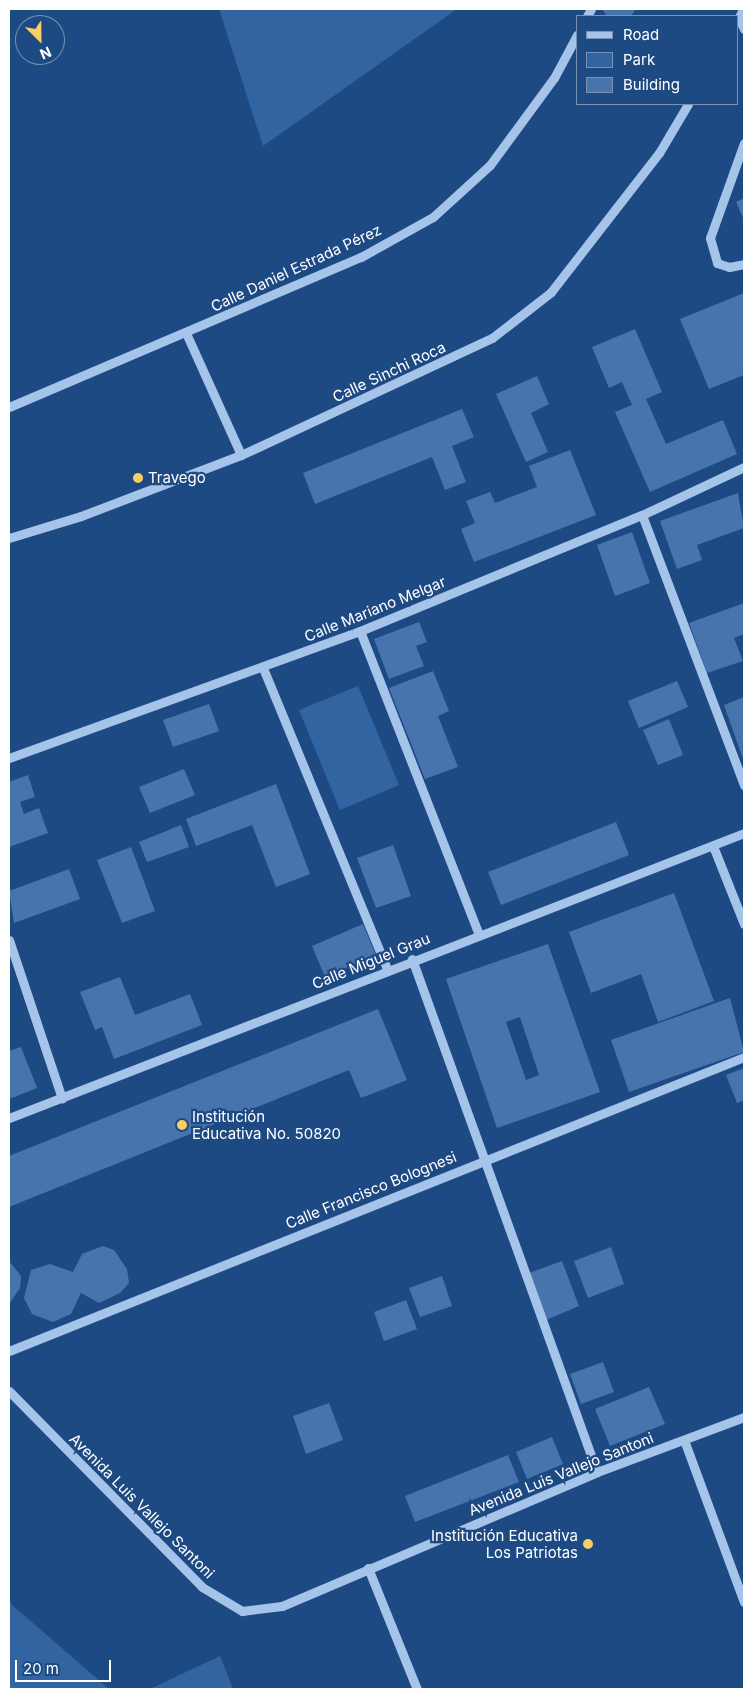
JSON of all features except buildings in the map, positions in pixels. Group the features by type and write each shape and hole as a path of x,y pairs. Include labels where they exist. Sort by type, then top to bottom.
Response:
{"street":[{"path":"743,9 738,20 744,29"},
{"name":"Calle Daniel Estrada Pérez","path":"9,406 186,333 361,257 433,216 490,165 554,78 576,37"},
{"name":"Calle Sinchi Roca","path":"9,538 81,516 241,455 492,338 551,292 659,152 687,105"},
{"path":"744,143 710,238 717,263 729,267 744,264"},
{"path":"186,333 241,455"},
{"name":"Calle Mariano Melgar","path":"9,758 263,668 360,631 642,515 744,467"},
{"path":"642,515 744,785"},
{"path":"360,631 479,934"},
{"path":"263,668 387,969"},
{"name":"Calle Miguel Grau","path":"9,1118 412,959 744,833"},
{"path":"712,846 744,924"},
{"path":"9,940 62,1098"},
{"path":"412,959 596,1472"},
{"name":"Calle Francisco Bolognesi","path":"9,1351 744,1057"},
{"name":"Avenida Luis Vallejo Santoni","path":"10,1396 202,1587 226,1604 242,1611 264,1611 596,1472 744,1417"},
{"path":"684,1440 744,1602"},
{"path":"368,1568 418,1689"}],"green space":[{"path":"219,9 457,9 263,146"},
{"path":"358,686 399,785 340,810 299,710"},
{"path":"9,1599 12,1605 109,1689 9,1689"},
{"path":"220,1656 233,1689 150,1689"}],"place":[{"name":"Travego","path":"138,478"},
{"name":"Institución Educativa No. 50820","path":"182,1125"},
{"name":"Institución Educativa Los Patriotas","path":"588,1544"}]}
